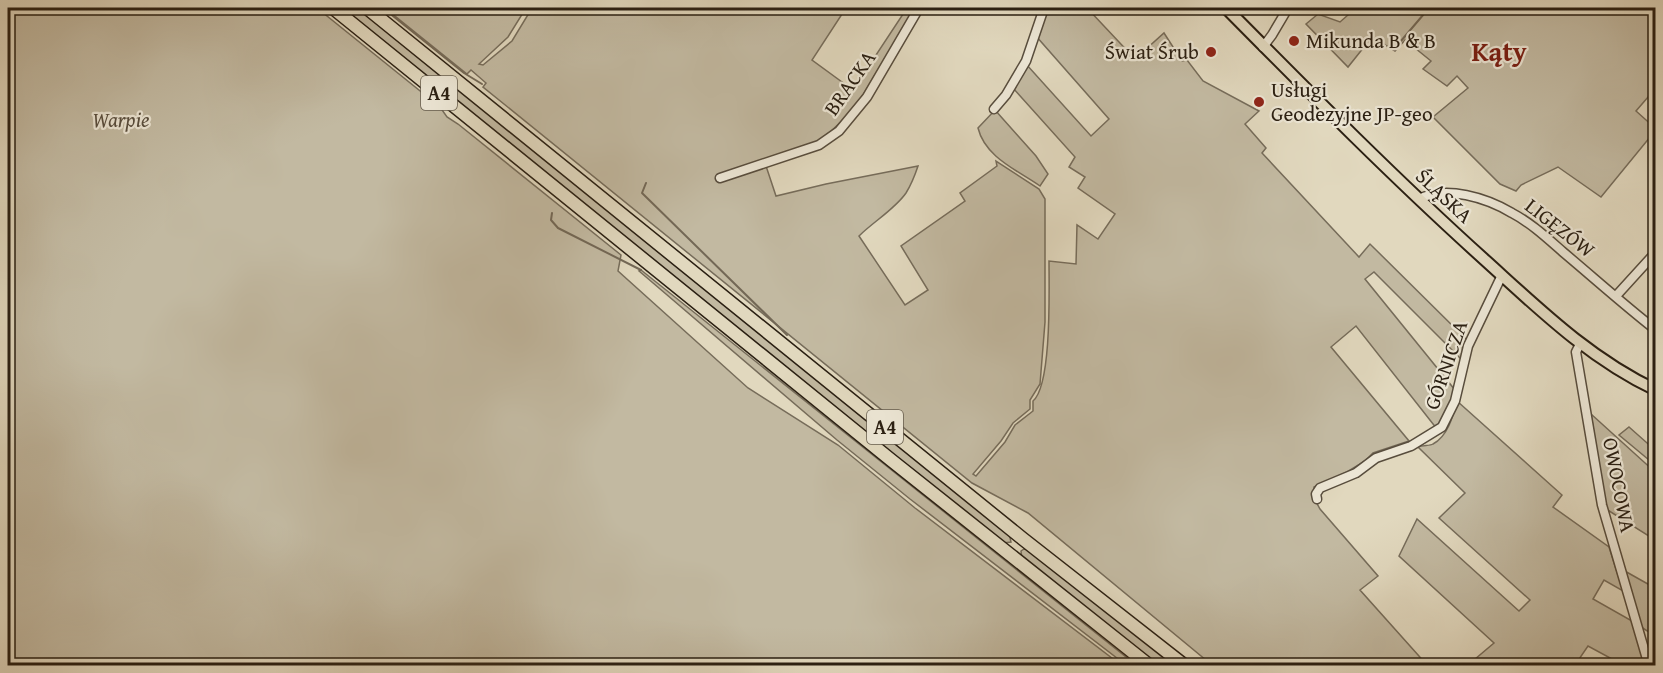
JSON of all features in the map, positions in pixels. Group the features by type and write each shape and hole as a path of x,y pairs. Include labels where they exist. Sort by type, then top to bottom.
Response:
{"highway":[{"name":"A4","path":"333,8 1149,666"},
{"name":"A4","path":"367,8 1023,539 1185,666"}],"main road":[{"name":"ŚLĄSKA","path":"1226,8 1419,199 1502,275 1580,344 1602,360 1656,390"}],"street":[{"name":"BRACKA","path":"720,178 819,145 838,131 878,81 919,8"},
{"path":"994,109 1006,95 1026,61 1044,8"},
{"path":"1263,46 1288,8"},
{"name":"LIGĘZÓW","path":"1419,199 1424,196 1447,193 1470,196 1512,213 1536,229 1656,330"},
{"path":"1616,296 1656,252"},
{"name":"GÓRNICZA","path":"1317,500 1316,494 1320,488 1356,473 1376,458 1411,446 1442,427 1455,401 1468,346 1502,275"},
{"name":"OWOCOWA","path":"1580,344 1576,352 1602,505 1649,666"}],"green space":[{"name":"Warpie","path":"8,8 317,8 440,107 447,117 621,255 618,271 748,388 838,445 915,508 1121,665 8,665"},
{"path":"342,8 359,8 1009,533 1011,542 1003,543"},
{"path":"385,8 526,8 508,37 479,64 483,65 512,41 532,8 846,8 812,60 853,90 907,8 915,8 863,95 852,111 824,138 820,139 820,147 766,166 776,196 918,166 910,187 901,199 859,236 905,305 928,290 901,246 965,201 960,193 997,166 996,161 1039,189 1045,199 1045,322 1040,384 1030,400 1030,409 1013,423 973,474 976,476 1005,442 1015,425 1033,411 1033,401 1044,376 1049,313 1049,261 1076,264 1077,225 1098,239 1115,214 1078,188 1085,177 1069,167 1075,157 1013,88 1026,64 1091,136 1109,119 1036,36 1046,8 1087,8 1135,59 1164,33 1182,61 1187,60 1203,81 1259,111 1245,124 1266,148 1262,153 1359,257 1370,244 1467,340 1463,361 1374,272 1365,279 1455,390 1445,419 1437,429 1356,326 1331,347 1409,441 1373,453 1347,472 1314,487 1314,498 1320,509 1378,576 1360,590 1427,665 1212,665 1028,513 972,483 483,87 486,83 471,70 467,74"},
{"path":"1356,8 1655,8 1655,89 1636,111 1655,128 1655,131 1601,197 1558,167 1521,185 1516,191 1500,184 1433,117 1468,88 1457,76 1447,86 1423,69 1431,61 1405,40 1395,51 1372,37 1348,67 1306,24 1318,14 1340,22"},
{"path":"995,110 1036,156 1048,174 1040,186 1003,162 987,147 978,128"},
{"path":"641,270 1136,665 1126,665 910,499 837,440 639,271"},
{"path":"1457,401 1562,495 1553,507 1609,547 1623,591 1604,580 1593,599 1632,621 1645,665 1623,665 1588,646 1577,662 1581,665 1468,665 1494,643 1399,556 1417,519 1519,611 1530,600 1439,518 1465,493 1418,447 1432,445 1443,436"},
{"path":"1591,414 1655,472 1655,540 1606,509"},
{"path":"1629,427 1655,450 1655,465 1619,435"},
{"path":"1031,550 1178,665 1158,665 1022,559 1021,551"},
{"path":"1623,570 1655,588 1655,636 1641,627"}],"waterway":[{"path":"383,8 464,73 482,84"},
{"path":"1395,48 1429,8"},
{"path":"646,183 642,193 787,335"},
{"path":"552,213 551,220 558,228 641,270"}],"place":[{"name":"Mikunda B & B","path":"1294,41"},
{"name":"Świat Śrub","path":"1211,52"},
{"name":"Usługi Geodezyjne JP-geo","path":"1259,102"}],"district":[{"name":"Kąty","path":"1499,52"}]}
